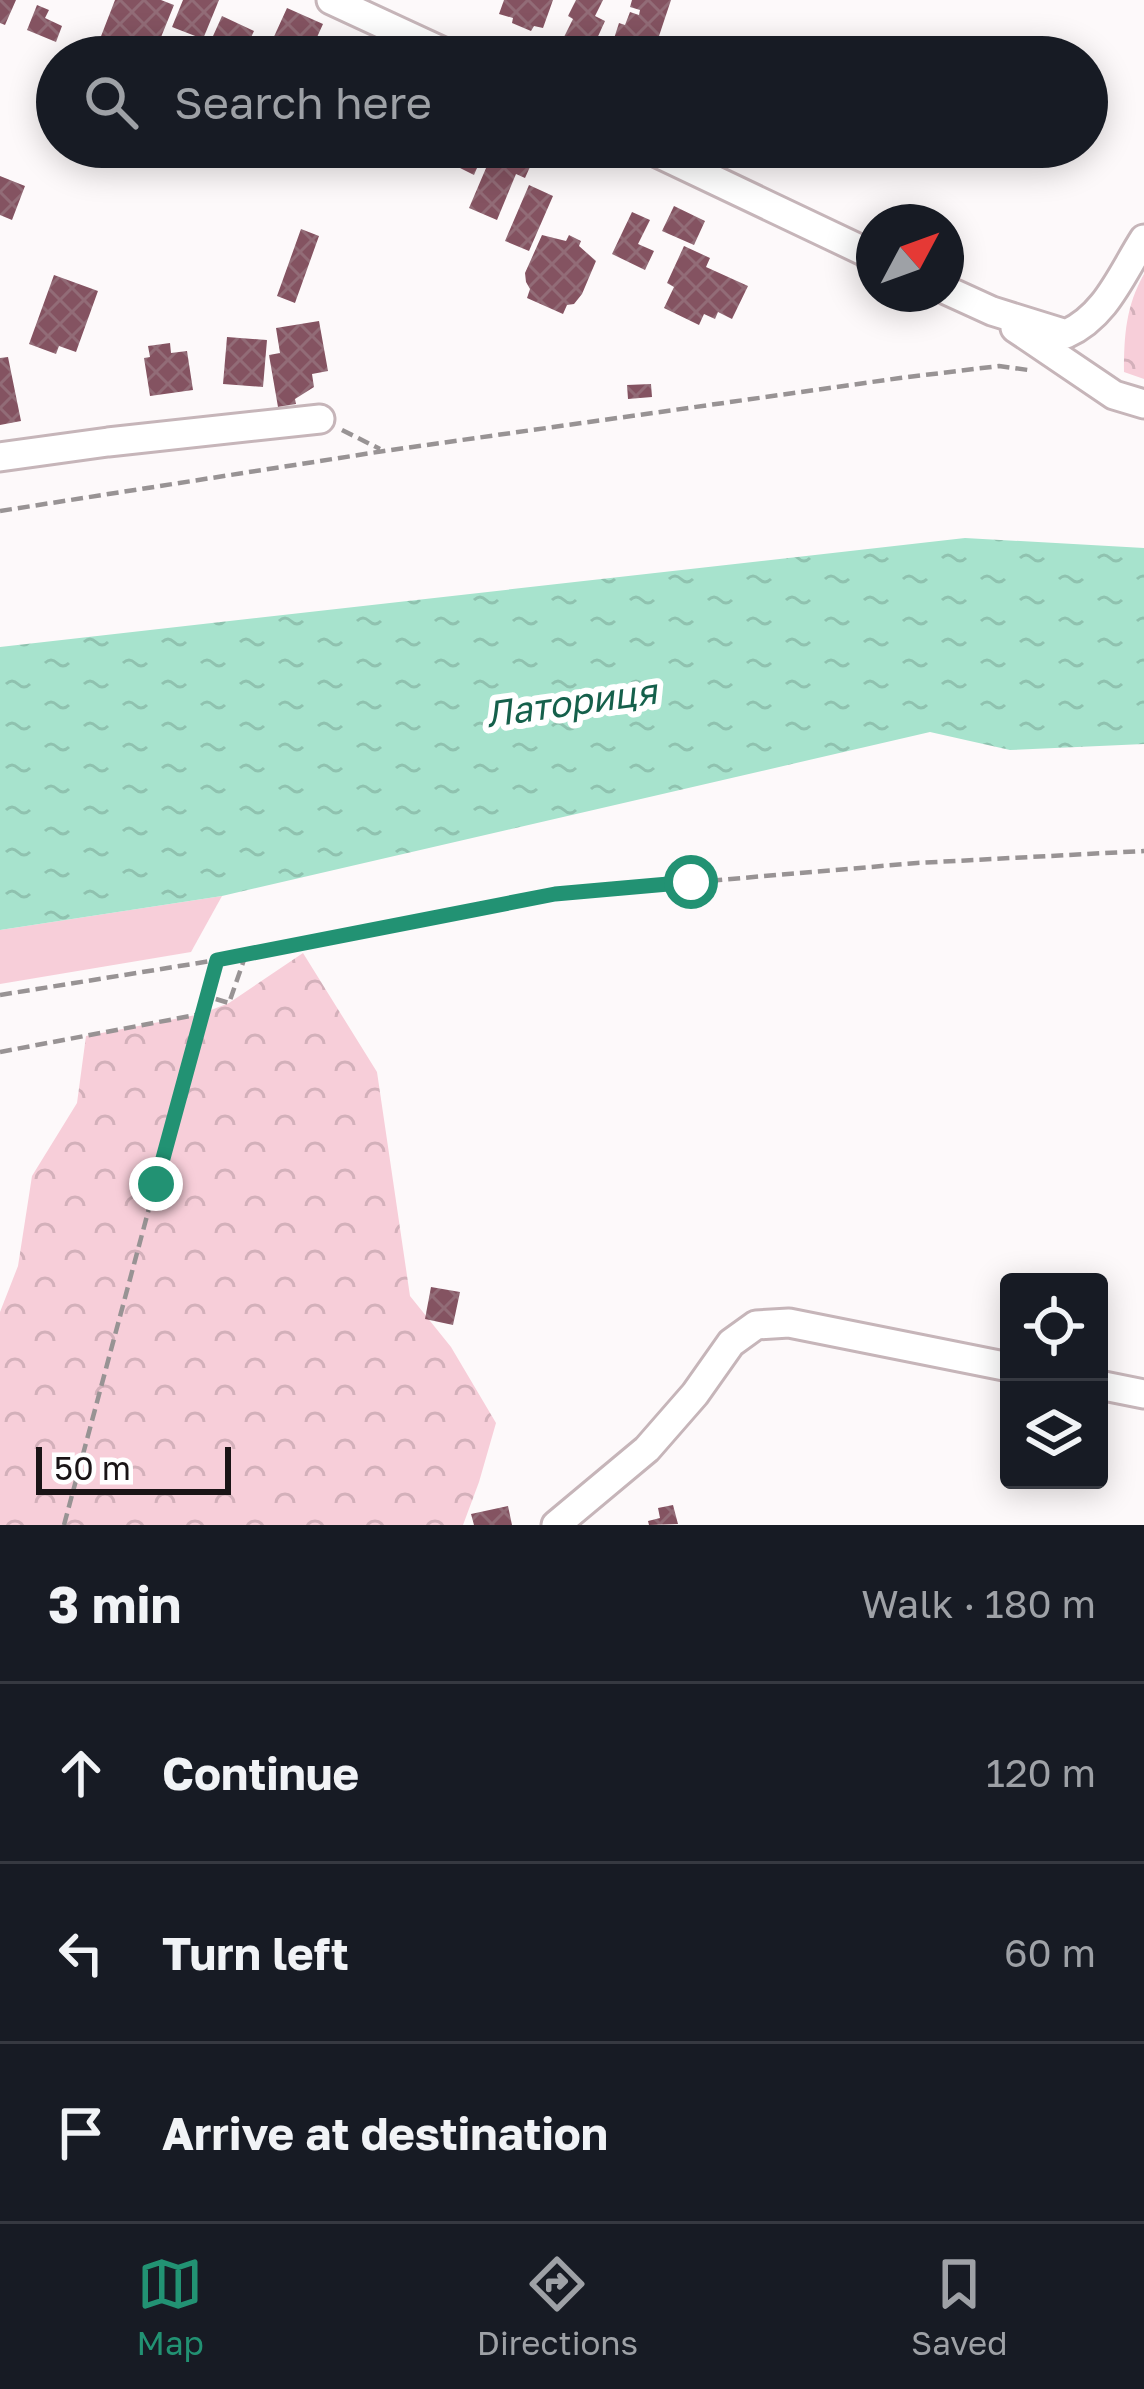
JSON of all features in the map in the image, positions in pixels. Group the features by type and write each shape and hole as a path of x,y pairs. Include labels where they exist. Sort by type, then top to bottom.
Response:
{"street":[{"path":"331,0 409,36"},
{"path":"689,168 856,247"},
{"path":"964,298 1066,334 1101,310 1144,239"},
{"path":"992,311 1114,395 1144,404"},
{"path":"0,458 320,419"},
{"path":"556,1525 647,1449 731,1343 756,1325 789,1323 1000,1365"},
{"path":"1108,1387 1144,1394"}],"path":[{"path":"0,511 384,451 1000,366 1054,374 1059,358"},
{"path":"320,419 384,451"},
{"path":"0,995 217,960 555,894 917,863 1144,851"},
{"path":"206,997 230,1003 246,954"},
{"path":"64,1525 217,960"},
{"path":"0,1052 202,1013"}],"green space":[{"path":"1144,274 1144,379 1124,372 1127,321"},
{"path":"222,896 191,952 0,984 0,930"},
{"path":"303,953 377,1072 410,1296 451,1347 496,1423 463,1525 0,1525 0,1312 18,1266 32,1176 77,1103 86,1036 201,1014 229,1003"}],"water":[{"name":"Латориця","path":"965,538 1144,548 1144,744 1010,750 930,732 222,896 0,930 0,647"}],"building":[{"path":"0,0 16,0 5,25 0,23"},
{"path":"115,0 161,0 174,5 161,36 101,36"},
{"path":"183,0 219,0 204,36 172,27"},
{"path":"504,0 553,0 543,28 534,26 531,31 499,14"},
{"path":"576,0 603,0 595,16 605,21 598,36 564,36 573,19 568,16"},
{"path":"632,0 671,0 659,36 615,36 630,12 639,15 640,10 630,7"},
{"path":"37,5 49,10 45,18 62,26 58,36 27,30"},
{"path":"287,8 323,24 318,36 274,36"},
{"path":"222,16 254,31 252,36 213,36"},
{"path":"486,168 530,168 525,178 516,174 497,220 469,208"},
{"path":"0,176 25,186 12,220 0,215"},
{"path":"529,185 553,196 529,251 505,241"},
{"path":"674,206 705,221 694,245 662,231"},
{"path":"632,212 650,220 638,244 654,251 645,270 612,254"},
{"path":"301,229 319,236 295,303 277,296"},
{"path":"542,235 566,241 569,235 581,241 579,246 596,261 582,294 563,314 527,298 530,289 525,273"},
{"path":"684,246 710,258 706,267 748,286 732,319 718,312 715,319 704,314 699,325 664,308 674,287 667,283"},
{"path":"54,275 98,291 76,352 59,346 56,354 29,344"},
{"path":"319,321 328,371 312,374 314,387 295,399 296,404 278,407 269,355 280,353 276,328"},
{"path":"227,337 267,340 263,387 223,384"},
{"path":"170,343 171,353 187,351 193,390 150,396 144,358 150,357 148,346"},
{"path":"8,357 21,421 0,425 0,358"},
{"path":"651,384 652,397 628,399 627,385"},
{"path":"431,1287 460,1292 453,1325 425,1319"},
{"path":"673,1505 678,1524 649,1525 648,1521 660,1518 658,1508"},
{"path":"508,1506 512,1525 474,1525 471,1514"}],"route":[{"path":"156,1184 217,960 555,894 691,882"}]}
